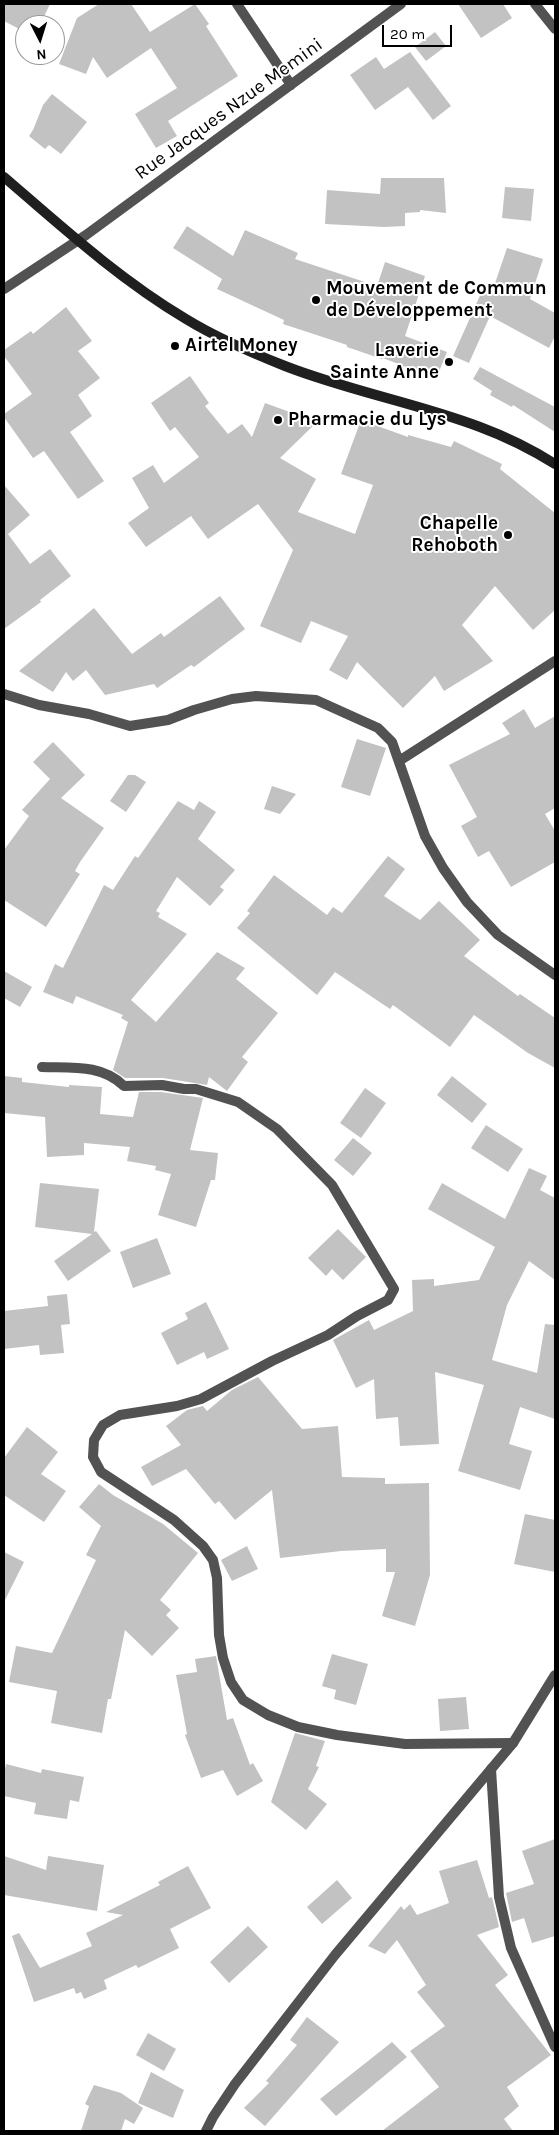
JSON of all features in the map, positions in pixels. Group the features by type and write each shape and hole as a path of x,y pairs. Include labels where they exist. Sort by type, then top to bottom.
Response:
{"main road":[{"path":"4,177 128,281 188,320 235,344 286,366 354,389 480,427 523,445 555,464"}],"street":[{"path":"237,4 291,85"},
{"name":"Rue Jacques Nzue Memini","path":"4,290 77,240 401,4"},
{"path":"535,4 555,29"},
{"path":"399,761 555,661"},
{"path":"4,694 39,705 89,714 130,726 168,720 232,699 256,696 316,700 378,728 392,742 425,836 443,868 467,902 498,935 555,976"},
{"path":"42,1067 96,1069 116,1078 124,1086 162,1086 196,1089 238,1102 277,1129 332,1185 394,1289 388,1300 357,1316 328,1335 272,1361 201,1399 177,1406 120,1415 103,1425 94,1440 93,1457 101,1472 174,1520 202,1546 213,1560 217,1578 219,1635 223,1658 231,1682 243,1700 268,1714 298,1727 337,1735 405,1744 513,1743"},
{"path":"206,2131 235,2084 335,1955 513,1743 555,1675"},
{"path":"491,1769 499,1897 511,1948 555,2047"}],"building":[{"path":"4,4 50,4 45,15 15,15 15,27 4,21"},
{"path":"99,4 131,4 150,32 195,4 209,24 206,26 238,76 168,121 177,136 156,148 135,114 177,88 151,48 107,78 93,57 86,74 62,65 65,65 65,49 77,18"},
{"path":"458,4 503,4 512,18 481,38"},
{"path":"435,32 446,46 426,61 415,47"},
{"path":"410,52 451,106 433,120 408,87 375,110 350,75 376,57 384,69"},
{"path":"52,94 87,122 61,154 49,145 45,149 29,136 43,105"},
{"path":"381,178 444,178 446,213 420,210 420,212 405,213 405,226 384,227 325,224 327,190 380,194"},
{"path":"505,187 534,189 531,221 502,218"},
{"path":"187,226 233,256 245,230 298,253 295,259 377,286 385,262 425,276 405,336 447,352 436,379 383,358 347,347 347,345 283,324 284,320 217,289 222,279 173,248"},
{"path":"507,248 543,259 530,299 555,313 555,336 549,348 490,316 469,363 453,356 482,291 491,295"},
{"path":"66,307 92,341 78,351 100,378 78,395 92,416 70,432 104,481 78,499 44,451 33,458 4,417 4,414 32,394 4,356 4,350 31,331 33,334"},
{"path":"480,367 555,407 555,432 513,405 512,407 490,395 492,391 473,379"},
{"path":"190,376 209,403 205,406 228,434 242,424 252,437 265,403 317,422 280,458 316,479 298,512 355,534 373,485 341,474 361,420 408,437 408,435 451,447 454,441 502,464 500,469 555,513 555,610 533,630 495,586 462,625 493,661 444,691 435,676 403,708 357,662 347,680 329,670 348,636 311,621 301,643 260,626 293,550 258,504 208,539 191,516 146,547 128,523 149,508 132,478 153,465 164,483 199,457 175,427 170,431 151,403"},
{"path":"4,485 30,515 8,534 30,564 50,549 71,576 40,600 41,602 4,629"},
{"path":"220,596 245,629 194,667 191,665 157,688 154,684 105,695 86,670 73,681 66,672 53,692 19,671 94,608 132,654 161,633 164,637"},
{"path":"524,709 535,728 555,716 555,808 545,814 555,831 555,862 511,887 489,851 478,857 461,826 477,817 449,765 510,734 502,723"},
{"path":"357,739 386,748 370,796 341,787"},
{"path":"53,742 85,775 61,798 104,828 80,862 75,871 80,874 46,927 4,900 4,850 29,816 22,810 50,779 33,762"},
{"path":"128,775 135,775 146,782 126,812 110,801"},
{"path":"272,786 296,794 280,814 264,809"},
{"path":"178,801 194,810 199,801 216,812 198,839 235,870 220,887 224,890 210,906 177,877 156,911 160,913 158,917 187,934 131,1000 156,1022 217,952 245,968 236,979 278,1013 242,1057 248,1062 227,1091 209,1077 207,1085 163,1078 125,1078 113,1070 128,1022 121,1018 123,1015 76,996 73,1004 43,992 55,964 63,968 104,885 113,890 135,856 138,858"},
{"path":"388,856 405,869 384,896 420,920 439,901 480,940 464,956 518,996 520,994 555,1018 555,1068 528,1053 474,1015 450,1047 393,1005 390,1009 335,972 317,995 237,928 250,913 247,911 274,875 327,915 333,907 342,913"},
{"path":"4,971 32,987 20,1007 4,998"},
{"path":"4,1076 22,1078 22,1082 69,1087 69,1085 102,1087 100,1114 133,1117 139,1092 161,1092 203,1098 190,1150 218,1153 215,1180 211,1180 196,1227 158,1215 171,1174 155,1170 156,1166 127,1161 130,1147 84,1143 84,1155 47,1157 45,1117 4,1113"},
{"path":"452,1076 487,1104 472,1123 437,1095"},
{"path":"365,1088 386,1103 361,1138 340,1123"},
{"path":"486,1125 523,1149 508,1172 471,1148"},
{"path":"353,1138 372,1153 353,1176 334,1160"},
{"path":"529,1168 547,1176 540,1190 555,1198 555,1280 529,1261 507,1305 492,1360 537,1373 545,1324 555,1325 555,1419 520,1407 509,1444 532,1451 520,1490 458,1471 484,1385 435,1372 439,1444 400,1446 398,1417 376,1419 374,1379 356,1388 333,1340 369,1320 374,1330 413,1311 412,1280 434,1279 434,1286 479,1280 495,1247 428,1209 442,1183 505,1219"},
{"path":"40,1183 99,1189 94,1232 96,1231 111,1251 68,1281 54,1261 92,1234 35,1227"},
{"path":"338,1229 366,1257 343,1280 332,1269 326,1276 308,1258"},
{"path":"157,1238 171,1274 133,1288 120,1252"},
{"path":"67,1294 70,1324 61,1325 64,1353 40,1355 39,1345 4,1349 4,1311 48,1306 47,1296"},
{"path":"206,1302 229,1349 207,1359 204,1352 177,1365 161,1333 188,1319 185,1313"},
{"path":"258,1377 302,1429 338,1426 342,1477 385,1478 385,1484 429,1483 430,1575 415,1626 382,1616 395,1572 386,1572 386,1549 341,1551 280,1558 272,1490 235,1520 219,1501 215,1504 186,1469 152,1486 141,1467 181,1445 166,1426 187,1410 203,1406 207,1411 232,1390"},
{"path":"27,1427 58,1452 41,1474 66,1491 44,1522 4,1495 4,1458"},
{"path":"99,1484 113,1495 163,1524 198,1553 160,1600 171,1610 166,1615 179,1628 152,1656 125,1630 111,1699 108,1699 102,1733 51,1723 57,1691 9,1682 16,1646 52,1653 96,1560 86,1555 101,1526 79,1507"},
{"path":"525,1514 555,1520 555,1572 514,1564"},
{"path":"247,1546 258,1569 232,1581 221,1560"},
{"path":"4,1552 24,1562 4,1602"},
{"path":"332,1654 368,1664 356,1705 334,1699 336,1690 322,1686"},
{"path":"216,1656 227,1720 233,1718 250,1765 253,1763 263,1781 237,1796 223,1770 201,1778 185,1735 187,1734 176,1675 197,1672 195,1659"},
{"path":"466,1697 469,1729 440,1731 438,1699"},
{"path":"295,1733 325,1741 316,1766 319,1767 308,1789 327,1804 306,1830 271,1802"},
{"path":"6,1764 41,1773 42,1769 84,1777 79,1802 70,1800 67,1819 34,1814 36,1803 4,1796"},
{"path":"555,1839 555,1936 532,1943 524,1918 512,1922 506,1893 534,1884 522,1851"},
{"path":"4,1856 46,1870 48,1856 104,1865 97,1911 4,1895"},
{"path":"477,1860 489,1898 492,1897 499,1927 477,1935 508,1975 495,1985 551,2055 507,2087 519,2106 504,2119 513,2131 382,2131 439,2087 410,2051 445,2026 417,1992 426,1985 397,1940 385,1954 368,1946 401,1906 404,1910 410,1904 417,1915 449,1903 439,1871"},
{"path":"188,1866 211,1908 170,1929 179,1948 138,1968 136,1965 104,1980 107,1989 84,1999 81,1992 76,1994 74,1988 34,2002 12,1936 19,1933 40,1968 92,1946 86,1933 123,1915 106,1912 160,1885 158,1882"},
{"path":"337,1880 352,1898 322,1924 307,1907"},
{"path":"248,1926 268,1947 229,1983 210,1962"},
{"path":"307,2017 339,2042 265,2126 244,2108 269,2083 266,2081 297,2045 290,2040"},
{"path":"148,2033 176,2049 164,2071 136,2055"},
{"path":"392,2042 407,2057 336,2116 320,2099"},
{"path":"151,2072 184,2090 173,2118 138,2103"},
{"path":"94,2085 121,2093 143,2108 134,2124 125,2119 121,2131 81,2131 89,2106 85,2104"}],"place":[{"name":"Mouvement de Commun de Développement","path":"316,300"},
{"name":"Airtel Money","path":"175,346"},
{"name":"Laverie Sainte Anne","path":"449,362"},
{"name":"Pharmacie du Lys","path":"278,420"},
{"name":"Chapelle Rehoboth","path":"508,535"}]}
